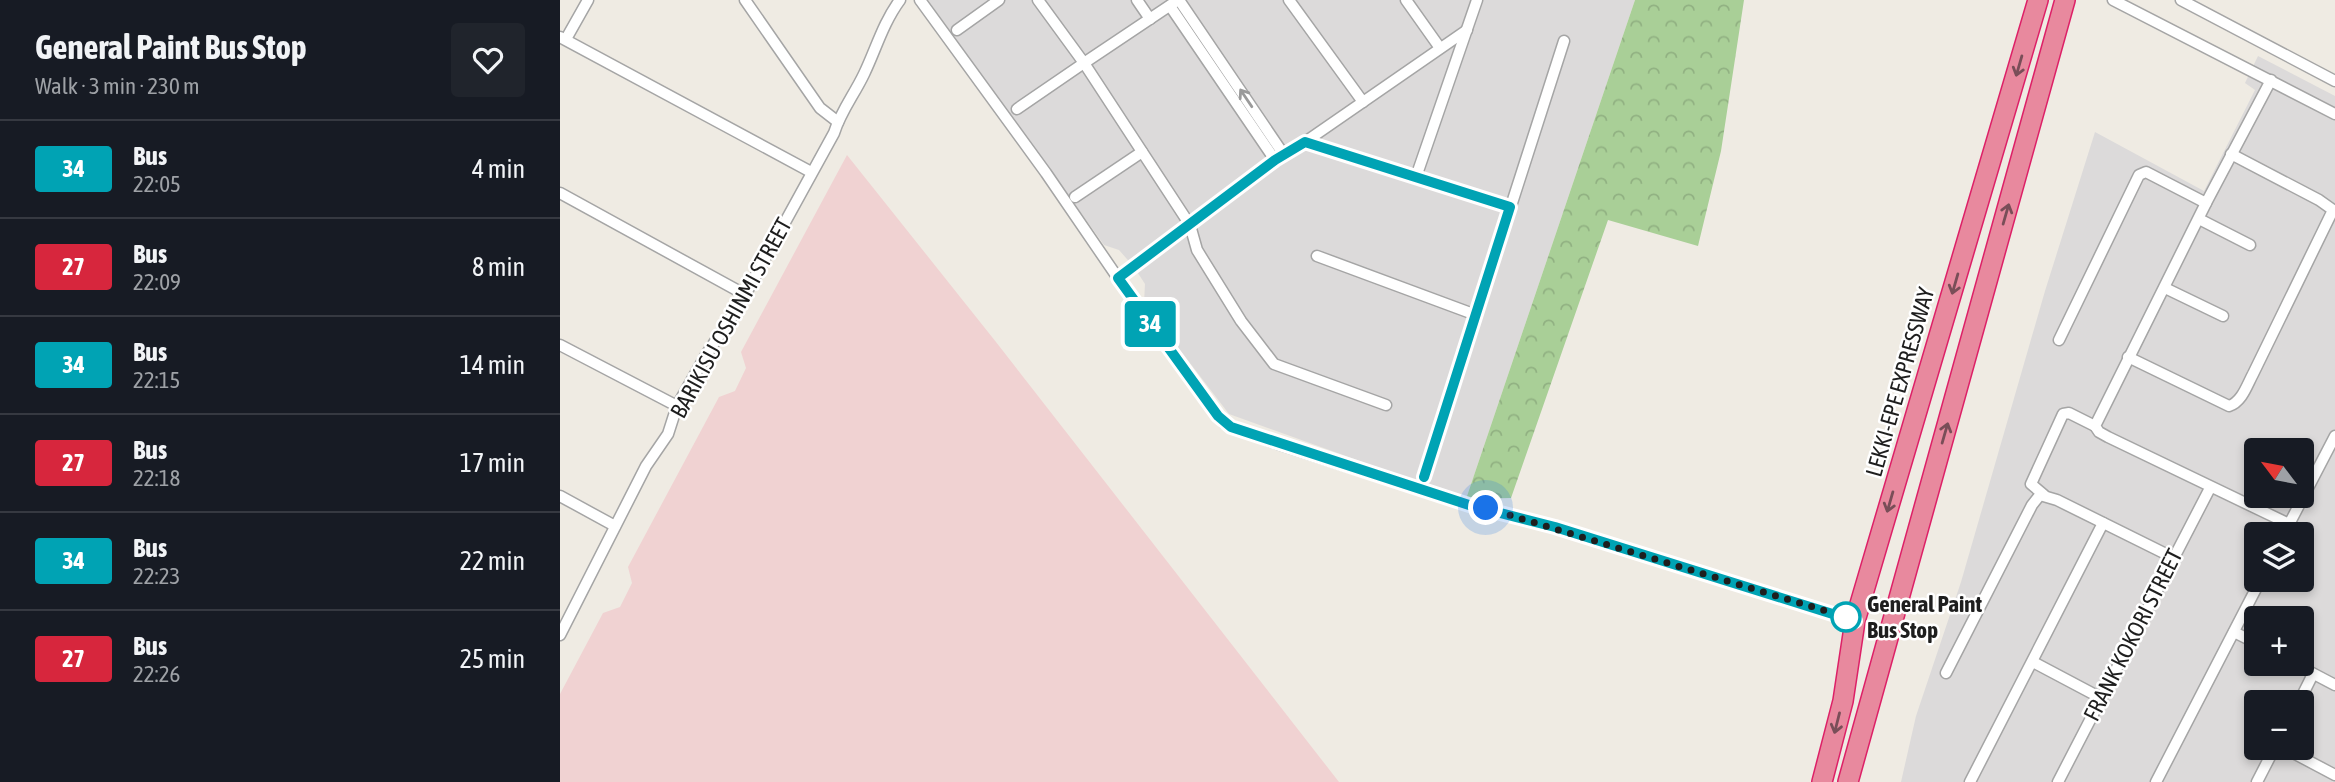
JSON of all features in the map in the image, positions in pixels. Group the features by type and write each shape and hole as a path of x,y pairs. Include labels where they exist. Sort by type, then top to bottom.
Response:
{"highway":[{"name":"LEKKI-EPE EXPRESSWAY","path":"1822,782 1843,701 1855,621 2038,0"},
{"path":"1848,782 2065,0"}],"street":[{"path":"588,0 563,38 811,172"},
{"path":"745,0 820,108 838,122"},
{"name":"BARIKISU OSHINMI STREET","path":"560,635 646,466 668,434 677,407 706,355 739,306 834,134 864,75 881,31 900,0"},
{"path":"920,0 1218,416 1231,427 1469,505 1555,527 1855,621"},
{"path":"957,30 999,0"},
{"path":"1038,0 1084,63 1190,225 1197,250 1241,321 1274,364 1386,405"},
{"path":"1137,0 1150,19"},
{"path":"1289,0 1363,102"},
{"path":"1406,0 1440,48"},
{"path":"1416,177 1477,0"},
{"path":"2113,0 2335,114"},
{"path":"2181,0 2335,81"},
{"path":"1017,109 1175,2 1279,158"},
{"path":"1118,278 1279,158 1467,30"},
{"path":"1424,477 1564,41"},
{"path":"2095,426 2206,203 2271,80"},
{"path":"1305,142 1510,207"},
{"path":"1075,197 1142,152"},
{"path":"2128,357 2229,405 2234,405 2239,399 2253,374 2333,210 2231,154"},
{"path":"2059,340 2139,175 2146,172 2157,176 2206,203"},
{"path":"560,193 744,294"},
{"path":"2199,219 2250,245"},
{"path":"1317,256 1476,315"},
{"path":"2165,288 2223,316"},
{"path":"560,345 677,407"},
{"path":"2172,557 2044,495 2031,484 2063,414 2069,413 2095,426 2099,432 2273,522"},
{"path":"2290,522 2335,436"},
{"name":"FRANK KOKORI STREET","path":"2058,782 2210,488"},
{"path":"1946,673 2032,505 2036,498 2044,495"},
{"path":"560,496 615,526"},
{"path":"1970,782 2103,523"},
{"path":"2156,782 2254,592"},
{"path":"2234,632 2244,637"},
{"path":"2033,662 2101,698"},
{"path":"2314,674 2335,685"},
{"path":"2258,782 2269,760"},
{"path":"2307,760 2335,775"}],"shaded area":[{"path":"928,0 1635,0 1466,499 1229,414 1144,303 1145,284 1134,267 1119,250 1104,245"},
{"path":"2258,56 2335,96 2335,782 1901,782 1916,716 1961,582 2045,291 2095,132 2204,191 2255,90 2245,83"},
{"path":"847,155 1339,782 560,782 560,694 603,613 620,607 632,583 628,567 719,397 735,391 746,368 741,352"}],"green space":[{"path":"1635,0 1744,0 1721,151 1698,246 1608,220 1511,498 1466,499"}],"bus line":[{"name":"34","path":"1424,477 1510,207 1305,142 1275,160 1118,278 1218,416 1231,427 1469,505 1555,527 1855,621"}],"place":[{"name":"General Paint Bus Stop","path":"1846,617"}],"route":[{"path":"1486,508 1846,617"}]}
